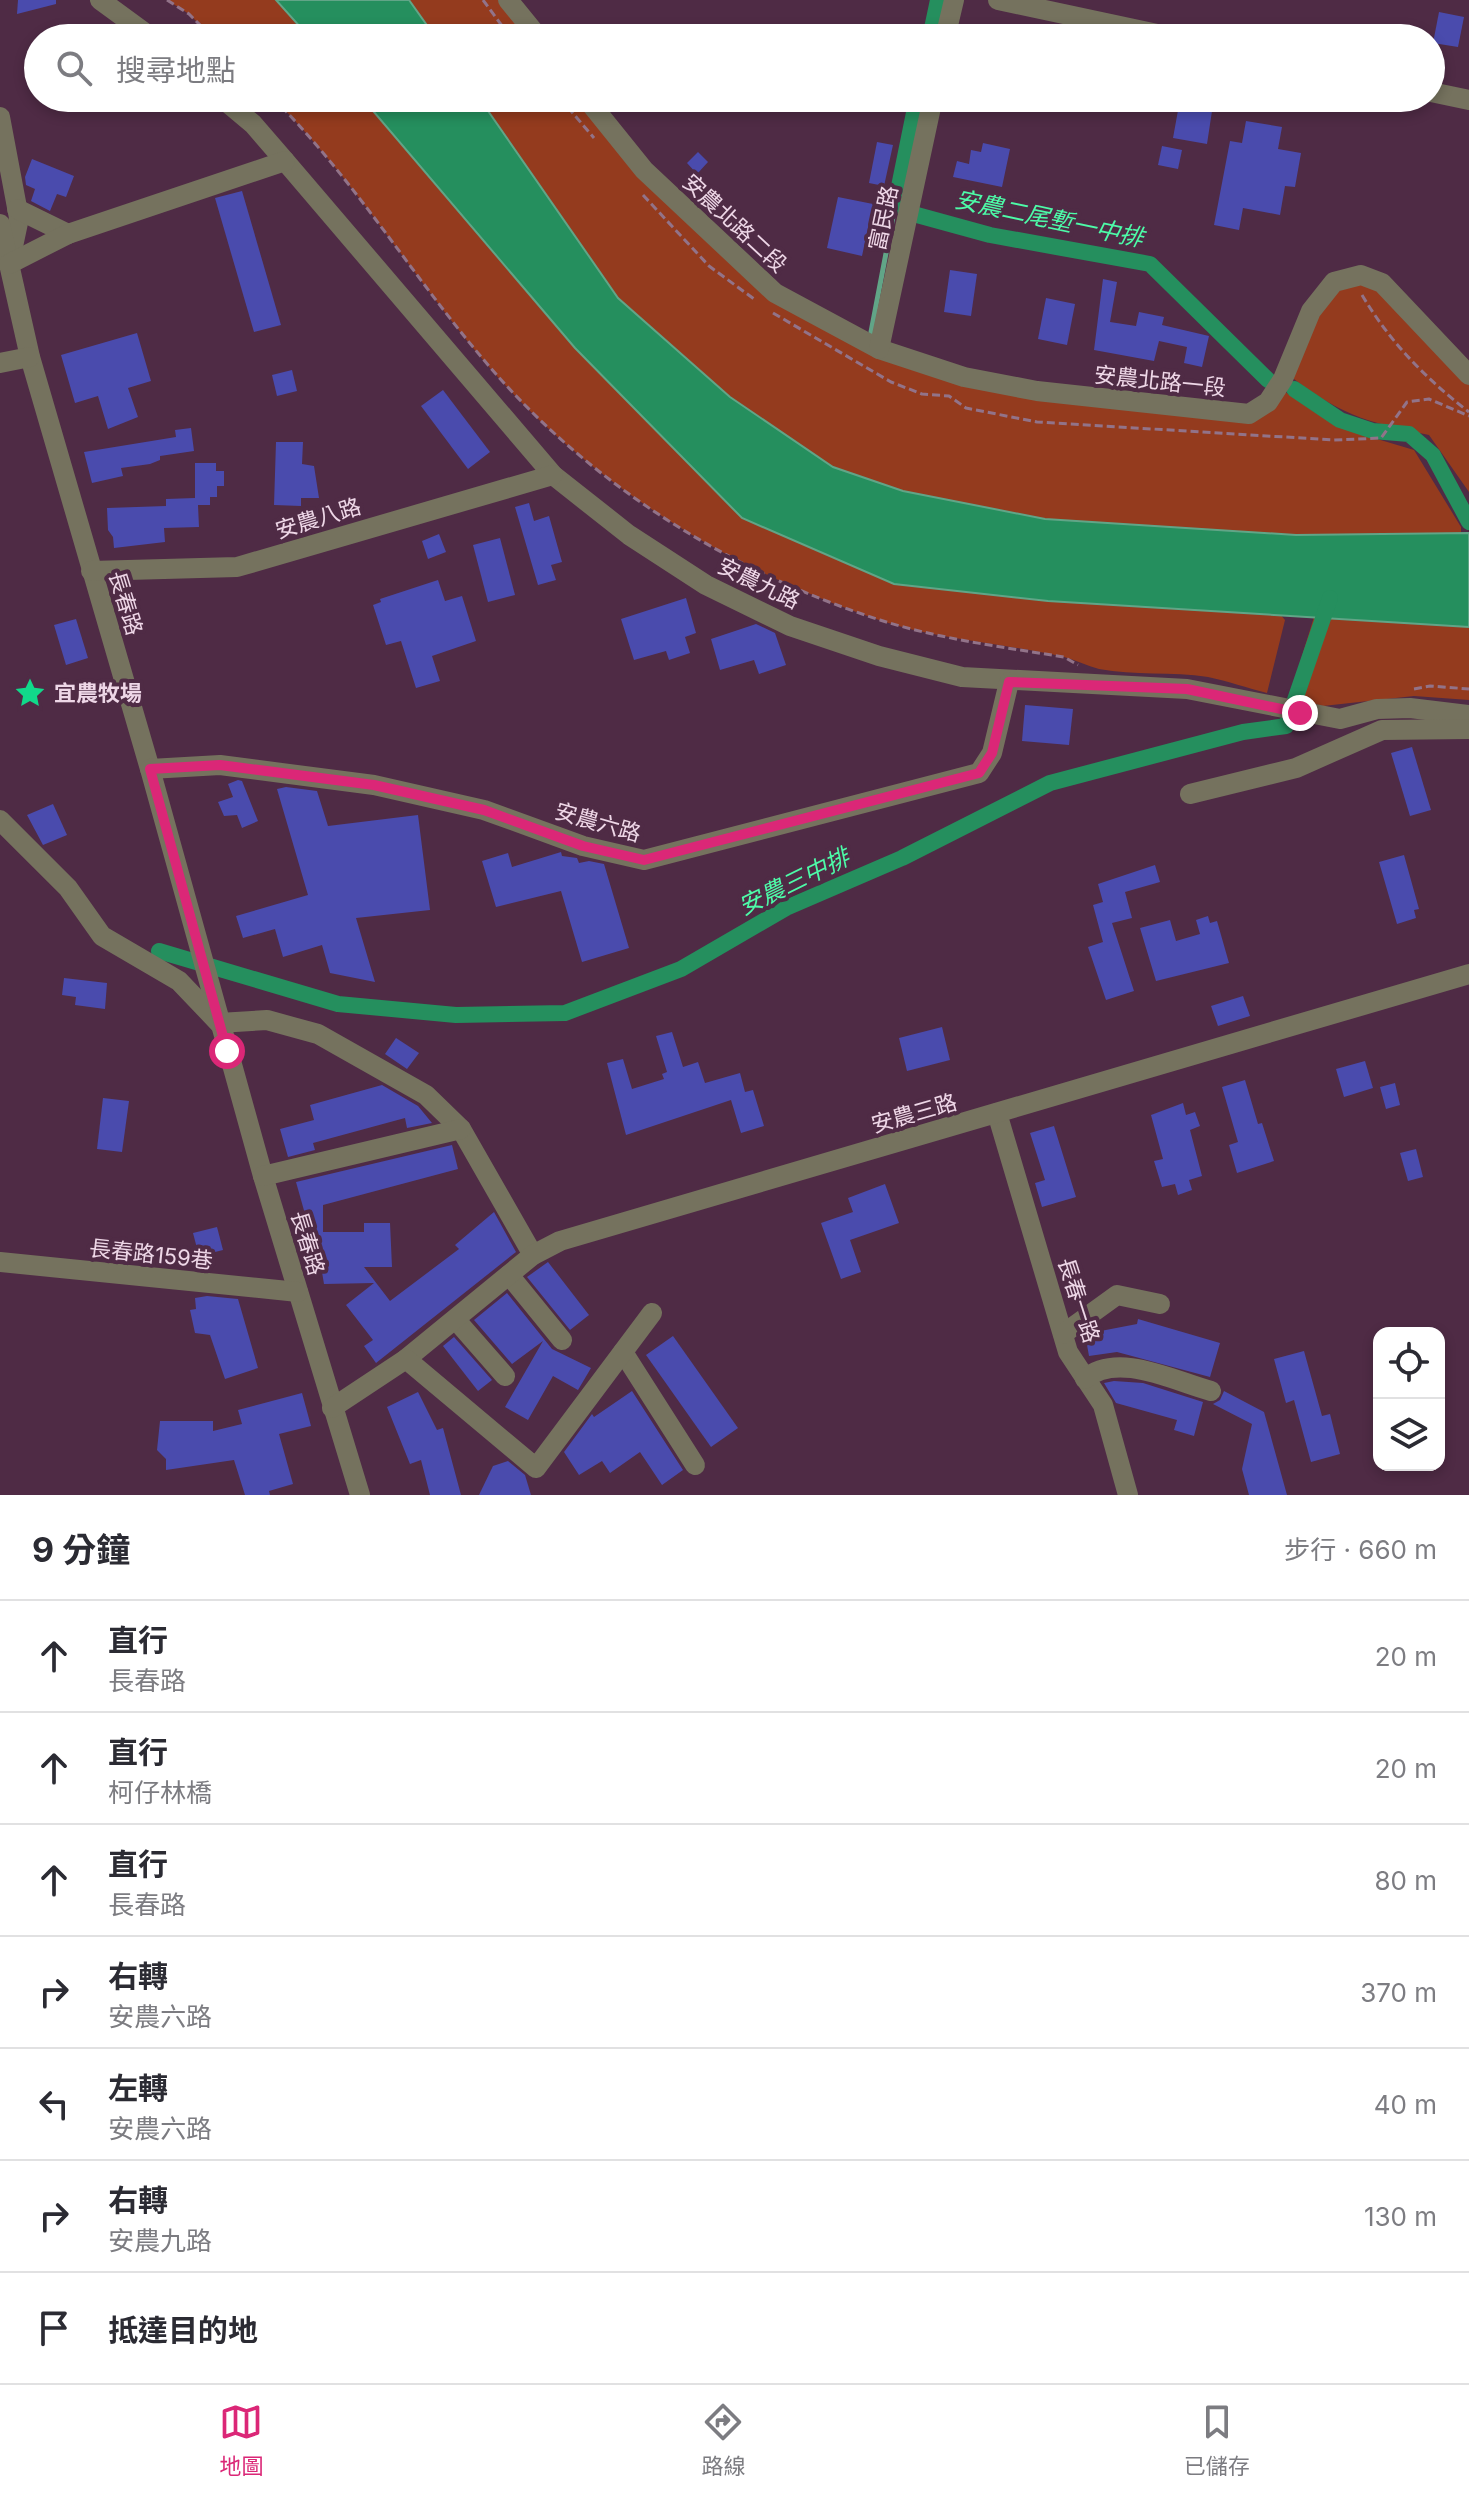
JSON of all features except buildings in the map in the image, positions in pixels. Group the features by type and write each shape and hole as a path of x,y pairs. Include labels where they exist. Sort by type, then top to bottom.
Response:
{"street":[{"path":"100,0 133,24"},
{"path":"508,0 528,24"},
{"path":"948,24 954,0"},
{"path":"998,0 1110,24"},
{"path":"1445,95 1469,100"},
{"name":"安農九路","path":"239,112 253,124 553,475 629,535 693,577 790,626 879,656 962,677 1009,682 1187,689 1340,719 1377,709 1410,708 1469,715"},
{"name":"安農北路二段","path":"597,112 644,170 775,293 879,349"},
{"name":"富民路","path":"879,349 930,112"},
{"path":"0,117 17,209 5,258"},
{"path":"5,258 285,161"},
{"path":"17,209 68,234"},
{"name":"長春路","path":"0,224 5,258 30,357 150,769 263,1176 360,1495"},
{"path":"1351,278 1361,275 1382,283 1469,375"},
{"name":"安農北路一段","path":"879,349 964,377 1037,391 1249,414 1268,402 1283,379 1311,311 1334,282 1351,278"},
{"path":"0,363 30,357"},
{"name":"安農八路","path":"91,571 237,567 553,475"},
{"name":"安農六路","path":"150,769 220,765 374,785 484,810 583,846 644,860 979,773 992,753 1009,682"},
{"path":"1190,794 1296,768 1382,730 1469,729"},
{"path":"0,820 68,888 102,936 179,981 217,1013 267,1020 318,1034 426,1095 461,1129 533,1255"},
{"name":"安農三路","path":"332,1408 406,1359 533,1255 560,1241 1469,974"},
{"name":"長春一路","path":"997,1113 1068,1352 1103,1405 1128,1495"},
{"path":"263,1176 461,1129"},
{"name":"長春路159巷","path":"0,1262 298,1292"},
{"path":"509,1275 562,1340"},
{"path":"1063,1334 1117,1295 1160,1304"},
{"path":"406,1359 536,1468 652,1313"},
{"path":"456,1320 505,1376"},
{"path":"623,1352 695,1465"},
{"path":"1085,1379 1095,1370 1116,1365 1211,1391"}],"path":[{"path":"167,0 199,24"},
{"path":"483,0 501,24"},
{"path":"287,112 309,134 489,366 537,417 632,498 702,542 794,588 882,621 970,642 1064,657 1090,671"},
{"path":"572,112 595,140"},
{"path":"637,188 709,266 759,303"},
{"path":"1351,278 1381,327 1428,381 1469,414"},
{"path":"772,313 891,382 922,394 949,396 966,408 1037,422 1334,440 1382,437 1407,402 1429,399 1469,414"}],"shaded area":[{"path":"167,0 276,0 297,24 199,24"},
{"path":"276,0 409,0 426,24 297,24"},
{"path":"409,0 508,0 528,24 426,24"},
{"path":"286,112 374,112 575,347 742,518 1048,601 1280,614 1285,620 1267,693 1208,677 1099,669 1064,657 902,627 785,583 696,537 654,511 574,451 500,380 342,175"},
{"path":"374,112 489,112 618,298 730,397 833,467 903,491 1045,519 1296,535 1469,533 1469,627 1048,601 894,584 742,518 575,348"},
{"path":"489,112 600,112 775,293 964,377 1249,414 1278,387 1316,413 1357,433 1414,450 1461,527 1461,533 1296,535 1045,519 903,491 833,467 730,397 618,298"},
{"path":"1361,275 1469,375 1469,492 1429,435 1387,426 1353,414 1322,398 1286,373 1311,311"},
{"path":"1314,617 1469,625 1469,700 1414,696 1323,706 1289,698"}],"waterway":[{"name":"安農二尾塹一中排","path":"933,24 938,0"},
{"name":"安農二尾塹一中排","path":"895,206 914,112"},
{"path":"871,332 895,206"},
{"name":"安農二尾塹一中排","path":"917,215 990,235 1150,264 1268,380"},
{"name":"安農二尾塹一中排","path":"1294,389 1340,420 1373,431 1409,434 1433,455 1469,522"},
{"name":"安農三中排","path":"159,951 338,1004 456,1015 565,1013 681,969 786,908 902,858 1050,783 1243,732 1286,726 1330,598"}],"place":[{"name":"宜農牧場","path":"30,693"}],"route":[{"path":"227,1051 150,769 220,765 374,785 484,810 583,846 644,860 979,773 992,753 1009,682 1187,689 1300,713"}]}
